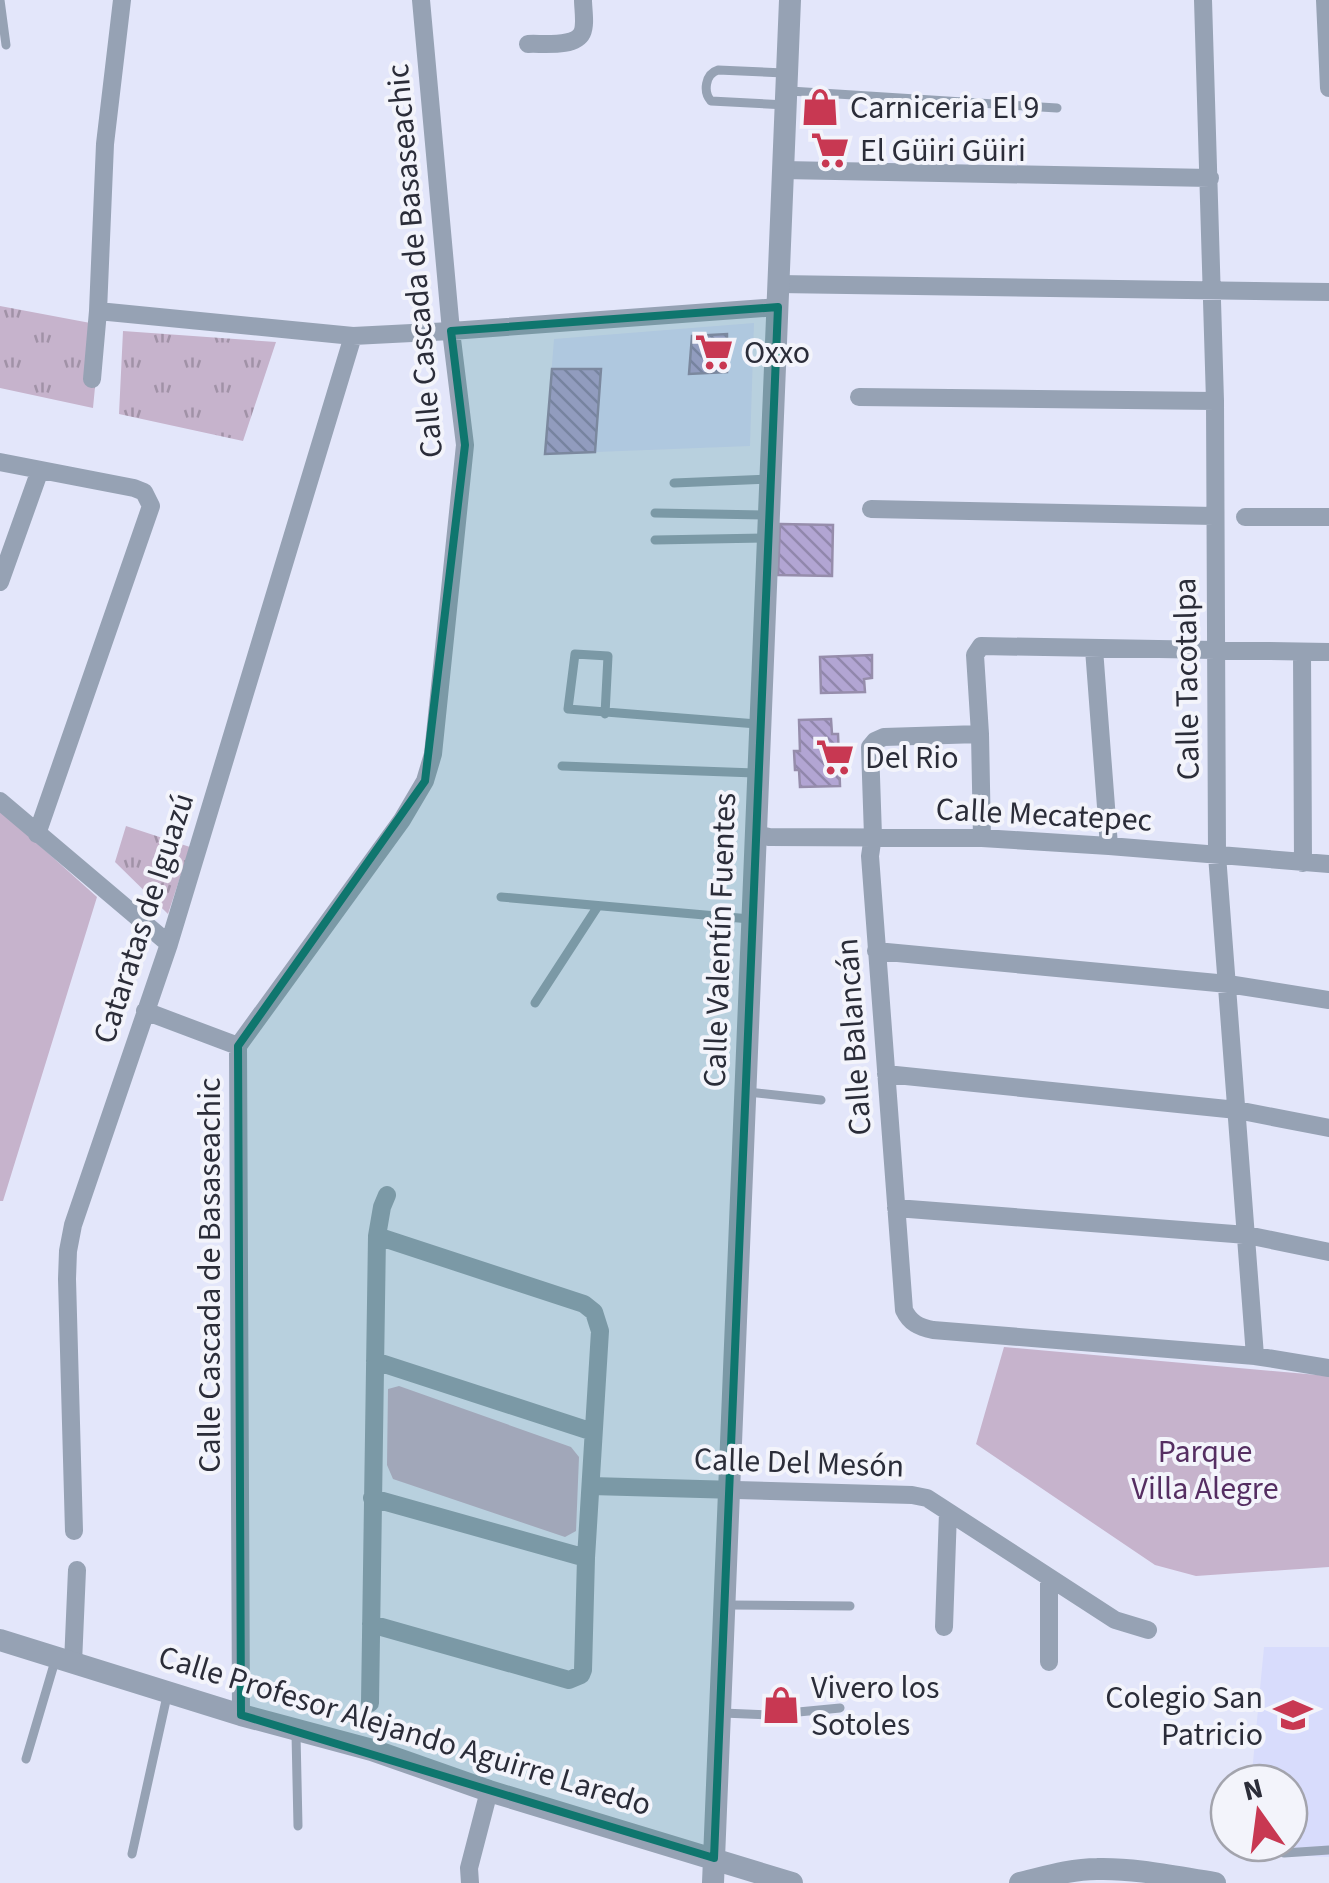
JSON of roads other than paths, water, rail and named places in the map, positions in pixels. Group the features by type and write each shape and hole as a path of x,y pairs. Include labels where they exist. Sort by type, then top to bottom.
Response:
{"street":[{"path":"92,380 105,144 122,0"},
{"name":"Calle Cascada de Basaseachic","path":"241,1715 238,1046 402,820 419,792 433,754 465,445 421,0"},
{"path":"528,44 570,42 579,36 583,29 582,0"},
{"name":"Calle Valentín Fuentes","path":"713,1883 790,0"},
{"name":"Calle Tacotalpa","path":"1203,0 1215,401 1217,855 1255,1356"},
{"path":"1325,0 1329,88"},
{"path":"783,170 1210,178"},
{"path":"98,311 353,336 451,331 778,295 1329,292"},
{"name":"Cataratas de Iguazú","path":"74,1531 68,1251 80,1200 169,944 353,336"},
{"path":"859,397 1215,401"},
{"path":"0,462 134,488 148,497 150,510 38,834"},
{"path":"0,582 40,470"},
{"path":"871,510 1214,516"},
{"path":"1245,517 1329,517"},
{"path":"982,838 975,655 978,648 987,645 1329,652"},
{"path":"1094,649 1109,846"},
{"path":"1302,652 1303,863"},
{"name":"Calle Balancán","path":"980,734 884,737 873,742 870,751 870,856 904,1310 915,1325 933,1330 1255,1356"},
{"path":"0,800 169,944"},
{"name":"Calle Mecatepec","path":"756,834 768,838 982,838 1329,864"},
{"path":"876,951 1228,984 1329,1000"},
{"path":"146,1011 238,1046"},
{"path":"886,1074 1237,1110 1329,1128"},
{"path":"370,1703 377,1236 387,1195"},
{"path":"896,1208 1247,1235 1329,1252"},
{"path":"370,1624 569,1680 581,1675 600,1331 594,1312 584,1304 377,1236"},
{"path":"1255,1356 1329,1368"},
{"path":"375,1360 592,1432"},
{"name":"Calle Del Mesón","path":"591,1486 927,1498 1115,1620 1148,1630"},
{"path":"372,1498 586,1558"},
{"path":"944,1627 948,1512"},
{"path":"65,1660 76,1570"},
{"path":"1049,1577 1049,1662"},
{"name":"Calle Profesor Alejando Aguirre Laredo","path":"0,1640 241,1715 372,1750 792,1883"},
{"path":"470,1883 469,1868 489,1790"},
{"path":"1020,1883 1079,1870 1214,1883"}],"lane":[{"path":"0,0 6,45"},
{"path":"786,89 712,101 707,95 707,78 718,70 786,89 1056,108"},
{"path":"674,482 770,479"},
{"path":"656,513 768,527"},
{"path":"655,540 768,527"},
{"path":"604,714 608,656 575,654 568,709 604,714 760,724"},
{"path":"562,766 758,774"},
{"path":"501,896 752,920"},
{"path":"535,1003 598,906"},
{"path":"745,1092 820,1100"},
{"path":"724,1606 850,1606"},
{"path":"26,1759 65,1660"},
{"path":"132,1854 168,1692"},
{"path":"720,1714 767,1715 840,1708"},
{"path":"296,1731 298,1826"}],"place":[{"name":"Carniceria El 9","path":"820,107"},
{"name":"El Güiri Güiri","path":"830,150"},
{"name":"Oxxo","path":"714,352"},
{"name":"Del Rio","path":"835,757"},
{"name":"Vivero los Sotoles","path":"781,1705"},
{"name":"Colegio San Patricio","path":"1293,1715"}],"park label":[{"name":"Parque Villa Alegre","path":"1205,1470"}]}
